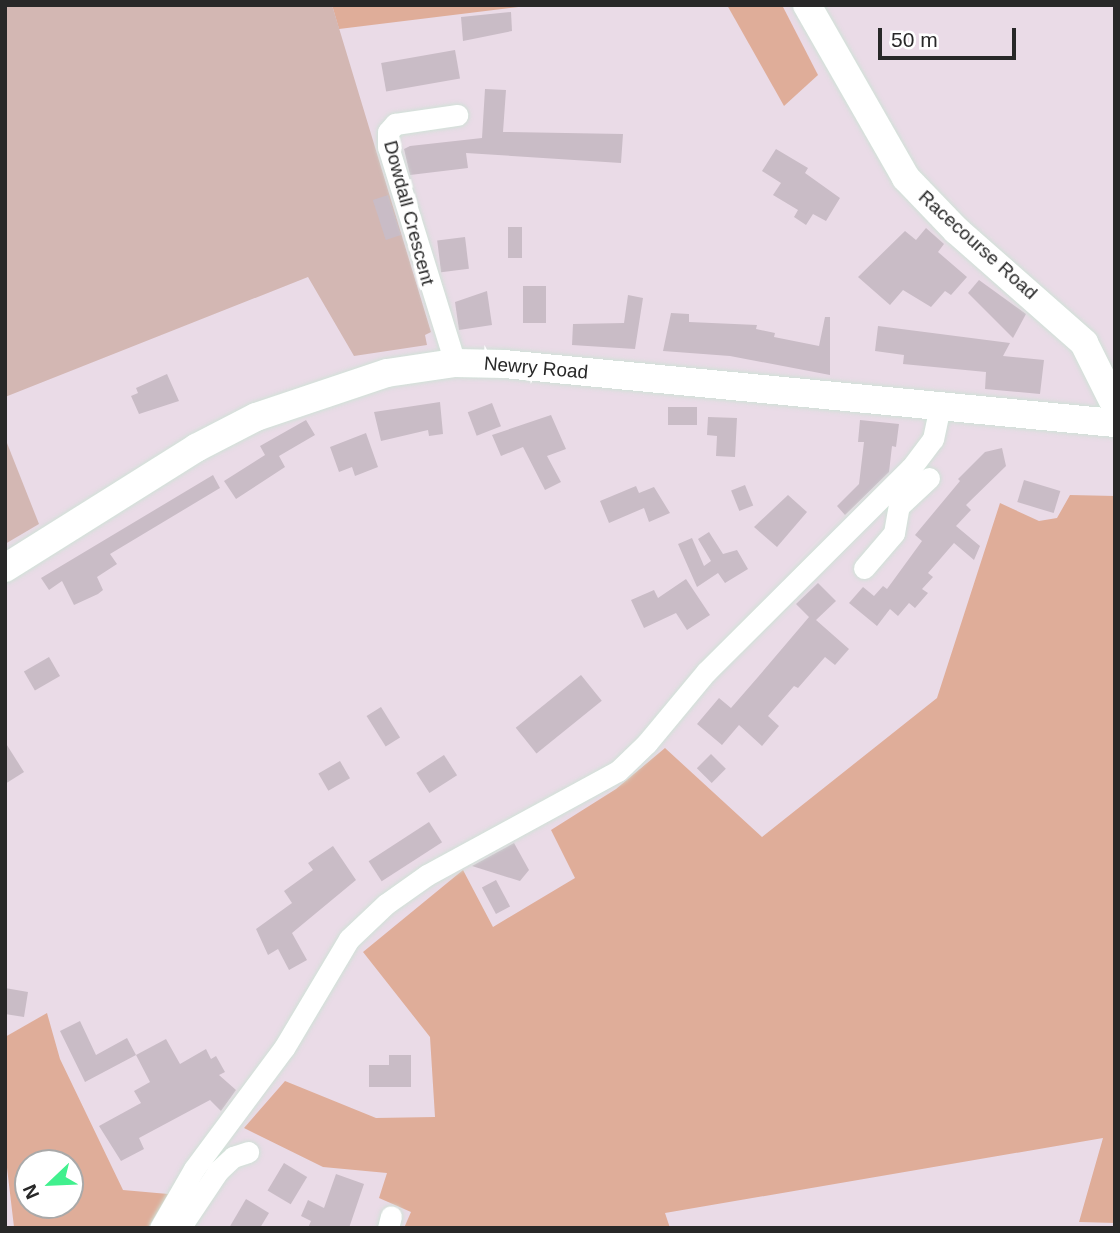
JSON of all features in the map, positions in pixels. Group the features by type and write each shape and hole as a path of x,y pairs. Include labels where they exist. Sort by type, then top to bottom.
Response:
{"main road":[{"name":"Racecourse Road","path":"807,5 906,178 956,230 1084,343 1115,405"},
{"name":"Newry Road","path":"5,568 196,448 256,416 387,373 455,363 1115,423"}],"street":[{"name":"Dowdall Crescent","path":"455,363 434,307 388,148 388,132 395,124 457,115"},
{"path":"160,1228 194,1169 284,1048 349,939 386,904 446,864 618,771 647,743 706,671 911,468 933,439 940,405"},
{"path":"864,568 894,533 899,506 929,478"},
{"path":"858,520 883,547"},
{"path":"180,1228 218,1171 233,1157 248,1152"}],"shaded area":[{"path":"5,5 332,5 431,332 425,335 427,345 354,356 308,277 5,397"},
{"path":"332,5 535,5 339,29"},
{"path":"727,5 782,5 818,75 784,106"},
{"path":"5,438 39,524 5,544"},
{"path":"1070,495 1115,496 1115,1223 1079,1222 1103,1138 665,1213 670,1228 404,1228 411,1212 379,1198 387,1173 323,1167 244,1128 285,1081 376,1118 435,1117 430,1037 363,952 463,870 493,927 575,878 551,830 616,789 665,748 762,837 937,698 1000,503 1039,521 1057,518"},
{"path":"47,1013 60,1059 123,1190 168,1194 148,1228 14,1227 5,1151 5,1037"}],"building":[{"path":"511,12 512,31 463,41 461,17"},
{"path":"455,50 460,79 386,92 381,63"},
{"path":"485,89 506,90 503,132 623,134 621,163 466,153 468,168 410,175 404,149 410,146 482,138"},
{"path":"776,149 808,168 805,173 840,198 826,221 813,214 806,225 794,217 798,210 773,195 781,183 762,171"},
{"path":"388,195 401,235 386,240 373,200"},
{"path":"508,227 522,227 522,258 508,258"},
{"path":"926,228 944,244 938,252 967,277 951,295 945,291 931,307 903,290 890,305 858,277 905,231 916,240"},
{"path":"465,237 469,269 441,272 437,240"},
{"path":"979,280 1026,314 1013,338 968,293"},
{"path":"523,286 546,286 546,323 523,323"},
{"path":"487,291 492,325 459,330 455,302"},
{"path":"628,295 643,298 635,349 572,345 573,324 624,323"},
{"path":"671,313 689,314 689,322 757,325 756,329 775,333 774,337 819,346 825,317 830,317 830,375 730,356 663,351"},
{"path":"878,326 1010,343 1003,356 1044,360 1040,394 985,389 986,372 903,364 904,355 875,351"},
{"path":"167,374 179,401 139,414 131,396 138,393 136,388"},
{"path":"440,402 443,434 429,436 428,430 381,441 374,412"},
{"path":"492,403 501,426 477,436 468,412"},
{"path":"668,407 697,407 697,425 668,425"},
{"path":"551,415 566,449 547,456 561,482 545,490 523,447 501,456 492,435"},
{"path":"708,417 737,418 735,457 716,456 717,436 707,435"},
{"path":"306,420 315,435 279,456 285,467 236,499 224,481 265,455 260,446"},
{"path":"860,420 899,424 896,447 892,446 889,472 845,515 837,506 859,484 864,442 858,442"},
{"path":"366,433 378,467 355,476 352,467 339,472 330,447"},
{"path":"1002,448 1006,466 966,505 971,510 956,526 980,546 974,560 954,543 928,573 933,577 922,589 928,593 915,608 909,603 898,616 890,609 877,626 849,603 863,587 874,596 883,586 887,589 922,541 915,535 960,481 958,479 985,452"},
{"path":"213,475 220,488 110,554 117,564 97,577 103,590 98,594 74,605 62,581 49,590 41,578"},
{"path":"1024,480 1060,491 1054,513 1017,502"},
{"path":"745,485 753,505 739,511 731,491"},
{"path":"636,486 639,493 654,487 670,513 649,522 644,508 609,523 600,501"},
{"path":"788,495 807,512 777,547 754,527"},
{"path":"709,532 723,554 737,550 748,569 725,583 718,573 697,587 678,544 692,538 704,566 711,561 698,539"},
{"path":"686,579 710,615 687,630 676,613 644,628 631,600 654,590 658,598"},
{"path":"818,583 836,601 816,620 849,649 835,665 825,657 798,688 794,686 768,716 779,726 762,746 739,725 722,745 697,724 719,698 731,708 758,677 809,617 796,604"},
{"path":"49,657 60,676 35,691 24,672"},
{"path":"581,675 602,701 536,754 516,728"},
{"path":"381,707 400,738 386,747 367,716"},
{"path":"5,742 24,772 5,784"},
{"path":"711,754 726,769 712,783 697,768"},
{"path":"444,755 457,775 429,793 416,773"},
{"path":"340,761 350,778 328,791 318,774"},
{"path":"429,822 442,842 382,881 369,861"},
{"path":"514,843 529,870 520,881 472,866"},
{"path":"333,846 356,880 292,933 307,960 289,970 278,949 268,955 256,929 292,903 284,891 313,870 308,863"},
{"path":"496,880 510,906 496,914 482,888"},
{"path":"5,988 28,992 24,1017 5,1014"},
{"path":"80,1021 96,1055 127,1038 136,1055 85,1082 60,1031"},
{"path":"166,1039 180,1064 206,1049 211,1059 216,1056 225,1072 219,1075 236,1090 221,1111 210,1100 139,1138 144,1149 121,1161 99,1126 141,1103 134,1091 150,1082 136,1055"},
{"path":"389,1055 411,1055 411,1087 369,1087 369,1065 389,1065"},
{"path":"284,1163 307,1177 291,1204 268,1190"},
{"path":"336,1174 364,1184 349,1228 308,1228 311,1221 301,1216 308,1200 324,1208"},
{"path":"246,1199 269,1213 260,1228 229,1228"}]}
